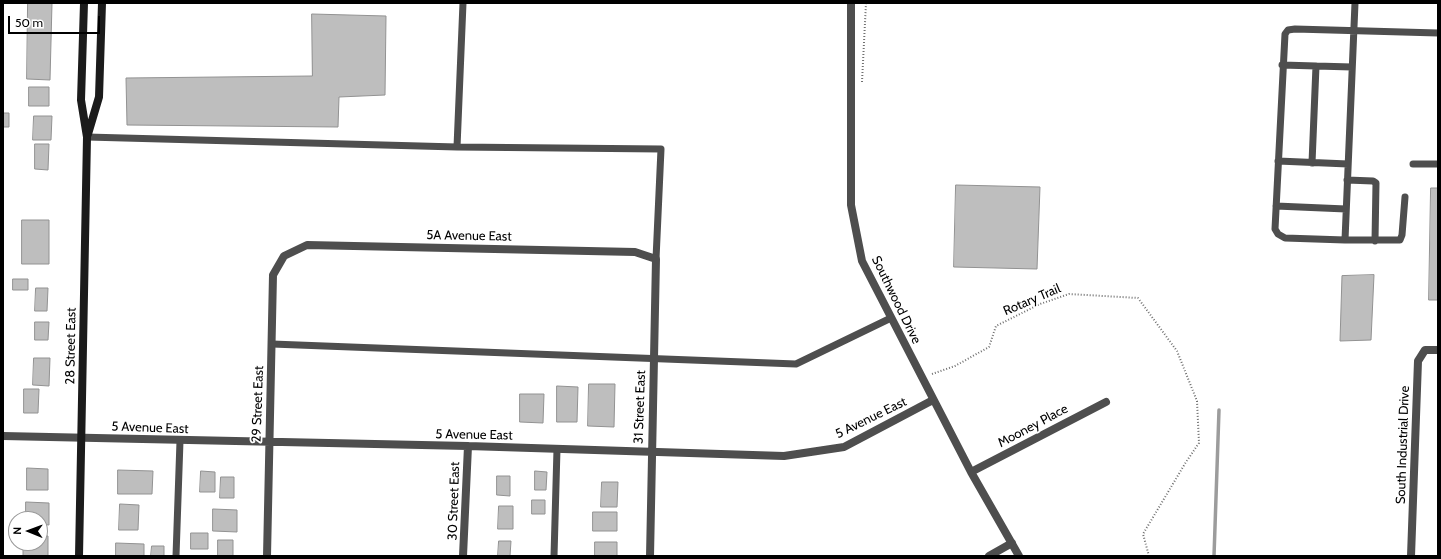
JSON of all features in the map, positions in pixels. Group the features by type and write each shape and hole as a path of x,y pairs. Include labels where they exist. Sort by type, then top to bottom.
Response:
{"street":[{"name":"28 Street East","path":"79,556 87,137 81,100 84,3"},
{"name":"28 Street East","path":"87,137 99,97 102,3"},
{"name":"Southwood Drive","path":"851,3 851,205 862,260 971,472 1019,556"},
{"name":"5A Avenue East","path":"284,256 307,245 635,252 656,259"},
{"name":"29 Street East","path":"267,556 268,443 273,275 284,256"},
{"name":"31 Street East","path":"650,556 656,259"},
{"name":"South Industrial Drive","path":"1411,556 1418,361 1425,350 1438,350"},
{"name":"5 Avenue East","path":"3,436 268,443 468,446 784,456 844,447 933,400"},
{"name":"Mooney Place","path":"971,472 1106,402"},
{"name":"30 Street East","path":"463,556 468,446"},
{"path":"989,556 1012,543"}],"lane":[{"path":"457,147 463,3"},
{"path":"1345,240 1355,3"},
{"path":"1405,197 1402,235 1400,240 1284,238 1278,234 1275,229 1283,40 1288,30 1438,33"},
{"path":"1282,65 1352,67"},
{"path":"1312,163 1316,66"},
{"path":"87,137 457,147 661,149 656,259"},
{"path":"1278,162 1348,164"},
{"path":"1413,164 1438,164"},
{"path":"1347,180 1373,181 1376,183 1375,240"},
{"path":"1276,206 1346,208"},
{"path":"272,344 654,357 796,364 891,318"},
{"path":"176,556 180,441"},
{"path":"554,556 557,449"}],"path":[{"path":"862,82 866,3"},
{"name":"Rotary Trail","path":"928,368 932,374 956,366 989,347 996,326 1040,304 1069,294 1138,298 1177,351 1197,401 1199,443 1143,534 1149,556"}],"building":[{"path":"28,3 52,3 50,80 27,79"},
{"path":"312,14 386,16 385,95 339,97 338,127 127,125 126,78 312,76"},
{"path":"29,87 49,87 49,106 29,106"},
{"path":"3,113 9,113 9,127 3,127"},
{"path":"34,116 52,116 51,140 33,140"},
{"path":"35,144 49,144 48,170 35,169"},
{"path":"956,185 1040,187 1037,269 954,267"},
{"path":"1431,188 1438,188 1438,300 1429,300"},
{"path":"22,220 49,220 49,264 22,264"},
{"path":"1374,275 1371,340 1340,341 1342,276"},
{"path":"13,279 28,279 28,290 13,290"},
{"path":"36,288 48,288 47,311 35,311"},
{"path":"35,322 49,322 48,340 35,340"},
{"path":"34,358 50,358 49,386 33,385"},
{"path":"589,384 615,384 614,427 588,426"},
{"path":"557,386 578,387 577,422 557,422"},
{"path":"24,389 39,389 38,413 24,413"},
{"path":"520,394 544,394 543,423 520,422"},
{"path":"27,468 48,469 48,490 27,490"},
{"path":"118,470 153,471 152,494 118,494"},
{"path":"201,471 215,472 215,492 200,492"},
{"path":"535,471 547,472 546,490 535,490"},
{"path":"497,476 510,476 510,496 497,495"},
{"path":"221,477 234,477 234,498 220,498"},
{"path":"602,482 618,482 617,507 601,507"},
{"path":"532,500 545,500 545,514 532,514"},
{"path":"26,502 49,503 49,525 48,511 26,511"},
{"path":"120,504 139,505 138,530 119,530"},
{"path":"499,506 513,506 513,529 498,529"},
{"path":"213,509 237,510 237,532 213,531"},
{"path":"593,512 617,512 617,531 593,531"},
{"path":"191,533 208,533 208,549 191,549"},
{"path":"218,540 233,540 233,556 218,556"},
{"path":"499,541 511,541 510,556 498,556"},
{"path":"595,542 617,542 617,556 595,556"},
{"path":"116,543 144,544 144,556 116,556"},
{"path":"152,546 164,546 164,556 151,556"},
{"path":"23,551 48,551 48,556 23,556"}],"waterway":[{"path":"1214,556 1219,410"}]}
